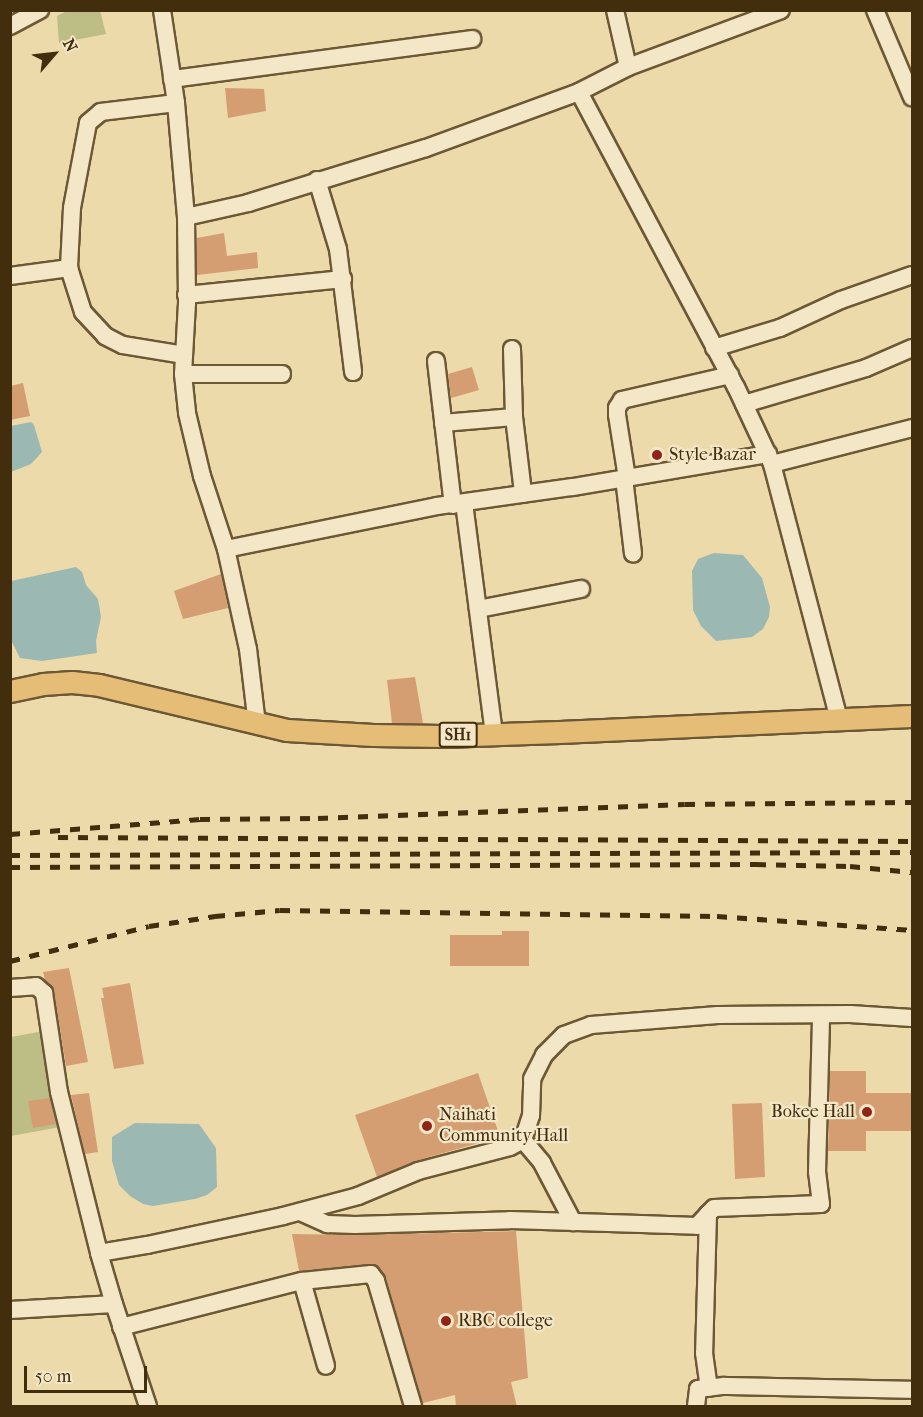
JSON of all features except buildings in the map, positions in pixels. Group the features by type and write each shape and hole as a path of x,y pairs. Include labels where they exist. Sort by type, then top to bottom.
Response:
{"main road":[{"name":"SH1","path":"10,691 63,683 99,685 257,725 287,730 373,735 494,734 912,716"}],"street":[{"path":"10,26 40,10"},
{"path":"162,10 176,103 186,217 183,374 187,413 194,445 226,549 248,649 257,725"},
{"path":"615,10 628,67"},
{"path":"186,217 248,203 426,148 579,92 628,67 781,10"},
{"path":"875,10 911,89"},
{"path":"172,79 472,39"},
{"path":"579,92 730,375 770,459 839,719"},
{"path":"176,103 101,112 88,123 72,208 69,268 83,312 105,336 123,345 184,355"},
{"path":"317,180 335,233 343,279 353,372"},
{"path":"10,276 69,268"},
{"path":"714,348 780,328 849,297 912,274"},
{"path":"186,296 343,279"},
{"path":"744,404 866,368 912,348"},
{"path":"512,349 514,417 523,493"},
{"path":"436,361 443,423 478,609 494,734"},
{"path":"183,374 282,374"},
{"path":"633,553 616,408 622,400 730,375"},
{"path":"443,423 514,417"},
{"path":"226,549 342,524 523,493 770,459 912,428"},
{"path":"478,609 582,589"},
{"path":"10,988 36,986 44,993 59,1092 99,1253 148,1407"},
{"path":"99,1253 300,1212 358,1196 418,1171 510,1147 523,1140 531,1116 532,1079 544,1054 564,1035 591,1025 718,1015 912,1018"},
{"path":"300,1212 327,1224 510,1220 697,1226 714,1208 822,1210 817,1172 821,1015"},
{"path":"523,1140 542,1163 573,1222"},
{"path":"708,1214 704,1353 709,1388"},
{"path":"121,1327 302,1281 371,1274 376,1281 413,1407"},
{"path":"302,1281 326,1366"},
{"path":"10,1310 114,1304"},
{"path":"696,1407 698,1389 709,1388 912,1390"}],"green space":[{"path":"67,11 100,11 106,34 59,43 57,16"},
{"path":"44,1031 60,1127 11,1136 11,1037"}],"water":[{"path":"31,422 42,452 31,464 11,472 11,426"},
{"path":"714,553 743,555 762,578 770,607 769,617 763,629 752,637 716,641 701,626 693,610 692,571 698,559"},
{"path":"76,567 82,572 86,585 98,599 101,617 96,641 97,653 42,661 20,658 11,640 11,581"},
{"path":"135,1123 199,1124 216,1148 217,1187 207,1195 195,1199 153,1206 143,1204 130,1196 119,1185 112,1161 112,1137"}],"railway":[{"path":"10,834 200,819 318,818 685,804 912,802"},
{"path":"58,837 912,841"},
{"path":"10,855 912,852"},
{"path":"10,867 756,864 850,866 912,872"},
{"path":"10,961 149,926 215,916 280,910 717,916 912,930"}],"place":[{"name":"Style Bazar","path":"657,455"},
{"name":"Bokee Hall","path":"867,1112"},
{"name":"Naihati Community Hall","path":"427,1126"},
{"name":"RBC college","path":"446,1321"}]}
